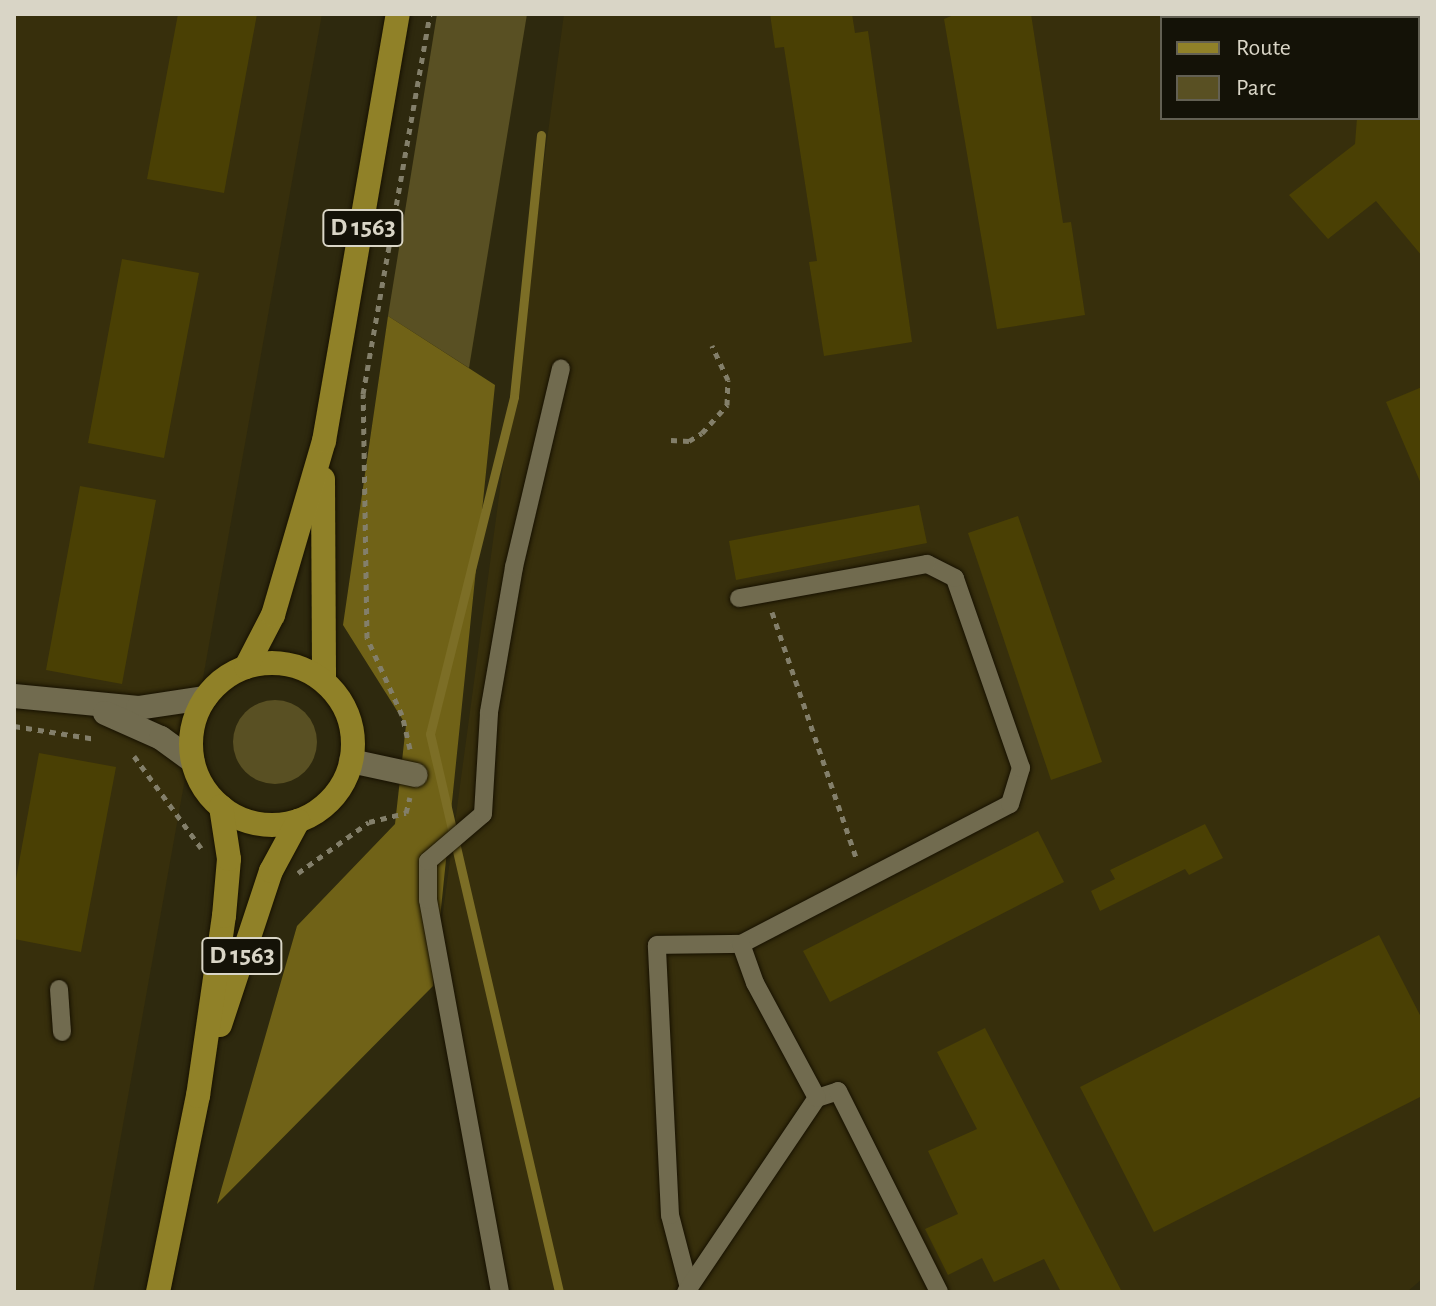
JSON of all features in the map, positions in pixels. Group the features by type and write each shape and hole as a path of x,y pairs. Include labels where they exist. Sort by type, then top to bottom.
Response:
{"main road":[{"name":"D 1563","path":"246,667 273,615 324,441 398,14"},
{"name":"D 1563","path":"324,441 324,681"},
{"path":"286,665 324,681 349,717 351,761 332,798 298,821 258,823 221,807 208,794 193,761 195,718 205,698 246,667 286,665"},
{"name":"D 1563","path":"158,1292 198,1096 229,859 221,807"},
{"name":"D 1563","path":"198,1096 273,868 298,821"}],"street":[{"path":"14,696 91,707 150,708 205,698"},
{"path":"91,707 161,738 193,761"},
{"path":"351,761 416,775"}],"lane":[{"path":"500,1292 428,900 428,861 483,814 494,683 514,567 561,368"},
{"path":"687,1290 670,1215 657,945 741,944 1010,804 1021,768 955,578 927,564 739,598"},
{"path":"741,944 755,983 817,1098"},
{"path":"59,989 62,1032"},
{"path":"687,1290 817,1098 838,1091 939,1292"}],"path":[{"path":"416,775 402,715 367,638 363,394 430,14"},
{"path":"671,440 689,441 702,433 727,405 728,380 712,346"},
{"path":"768,593 776,635 864,880"},
{"path":"14,726 101,740"},
{"path":"121,747 139,762 197,844 209,855 229,859"},
{"path":"273,868 298,873 369,822 406,813"}],"shaded area":[{"path":"14,14 322,14 93,1292 14,1292"},
{"path":"564,14 1422,14 1422,1279 1407,1292 507,1292 433,986"},
{"path":"388,316 495,385 433,986 217,1204 297,926 395,824 406,725 343,625"}],"green space":[{"path":"437,14 527,14 469,368 388,316"},
{"path":"275,700 291,703 305,712 314,726 317,742 314,758 305,772 291,781 275,784 259,781 245,772 236,758 233,742 236,726 245,712 259,703"}],"building":[{"path":"178,14 257,14 224,193 147,179"},
{"path":"770,14 852,14 855,33 868,31 912,342 824,356 809,262 817,261 784,47 775,48"},
{"path":"956,14 1031,14 1063,223 1071,222 1085,315 997,329 944,19"},
{"path":"1420,118 1422,256 1376,201 1328,239 1289,195 1355,144 1357,120"},
{"path":"122,259 199,273 164,458 88,443"},
{"path":"1422,387 1422,486 1386,402"},
{"path":"80,486 156,500 122,684 46,670"},
{"path":"919,505 927,543 736,580 729,541"},
{"path":"1018,516 1102,762 1051,780 968,533"},
{"path":"39,753 116,767 81,952 14,939 14,890"},
{"path":"1205,824 1223,858 1189,875 1185,869 1100,911 1091,891 1115,879 1110,870"},
{"path":"1038,831 1064,882 830,1002 803,951"},
{"path":"1379,935 1422,1019 1422,1096 1154,1232 1080,1087"},
{"path":"985,1028 1122,1292 1061,1292 1044,1259 994,1282 982,1258 948,1275 925,1229 958,1214 928,1151 977,1129 937,1052"}],"waterway":[{"path":"541,135 514,397 430,734 559,1292"}]}
